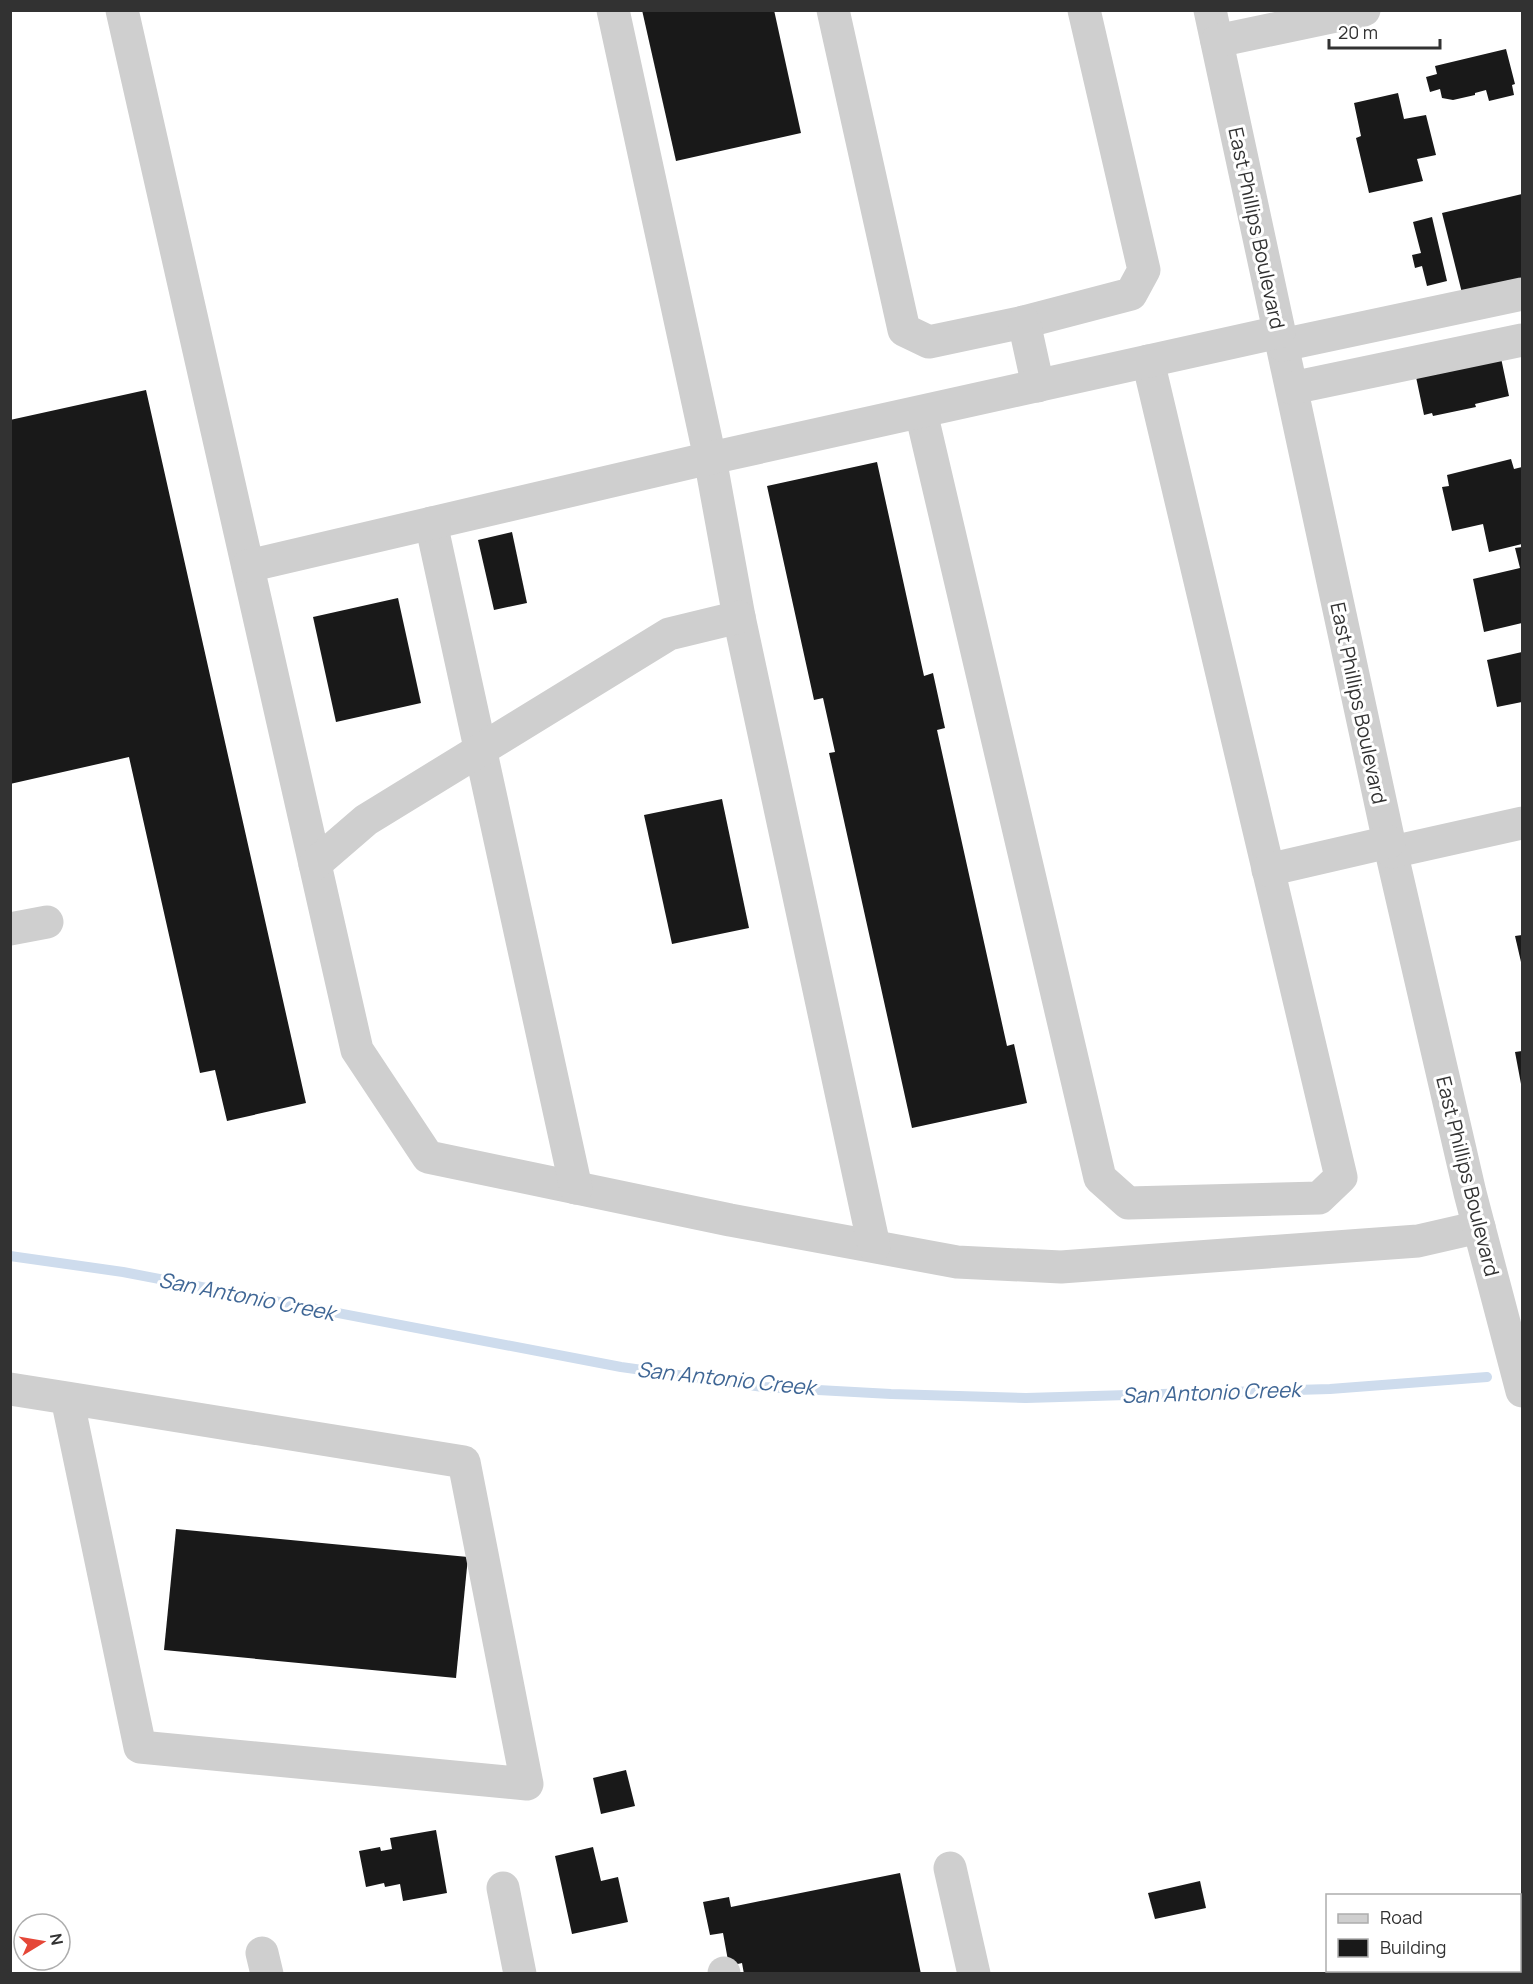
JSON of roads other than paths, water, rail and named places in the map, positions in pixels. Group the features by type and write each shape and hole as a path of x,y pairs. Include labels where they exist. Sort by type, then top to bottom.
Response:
{"street":[{"path":"122,10 357,1050 428,1157 957,1262 1062,1267 1418,1241 1479,1227"},
{"path":"613,10 710,458 739,617 874,1246"},
{"path":"833,10 904,330 929,342 1024,322 1131,294 1144,270 1084,10"},
{"path":"1214,26 1364,10"},
{"name":"East Phillips Boulevard","path":"1214,26 1390,847 1479,1227 1522,1391"},
{"path":"248,566 710,458 1148,361 1522,294"},
{"path":"1024,322 1038,386"},
{"path":"1292,388 1522,340"},
{"path":"921,412 1100,1178 1128,1203 1319,1198 1341,1177 1148,361"},
{"path":"430,523 576,1188"},
{"path":"315,864 366,820 669,634 739,617"},
{"path":"1268,870 1522,823"},
{"path":"10,929 48,922"},
{"path":"10,1389 67,1398 464,1462 527,1784 140,1747 67,1398"},
{"path":"950,1868 974,1974"},
{"path":"503,1888 520,1974"}],"waterway":[{"name":"San Antonio Creek","path":"10,1256 123,1272 621,1367 763,1387 1026,1398 1330,1389 1487,1377"}]}
